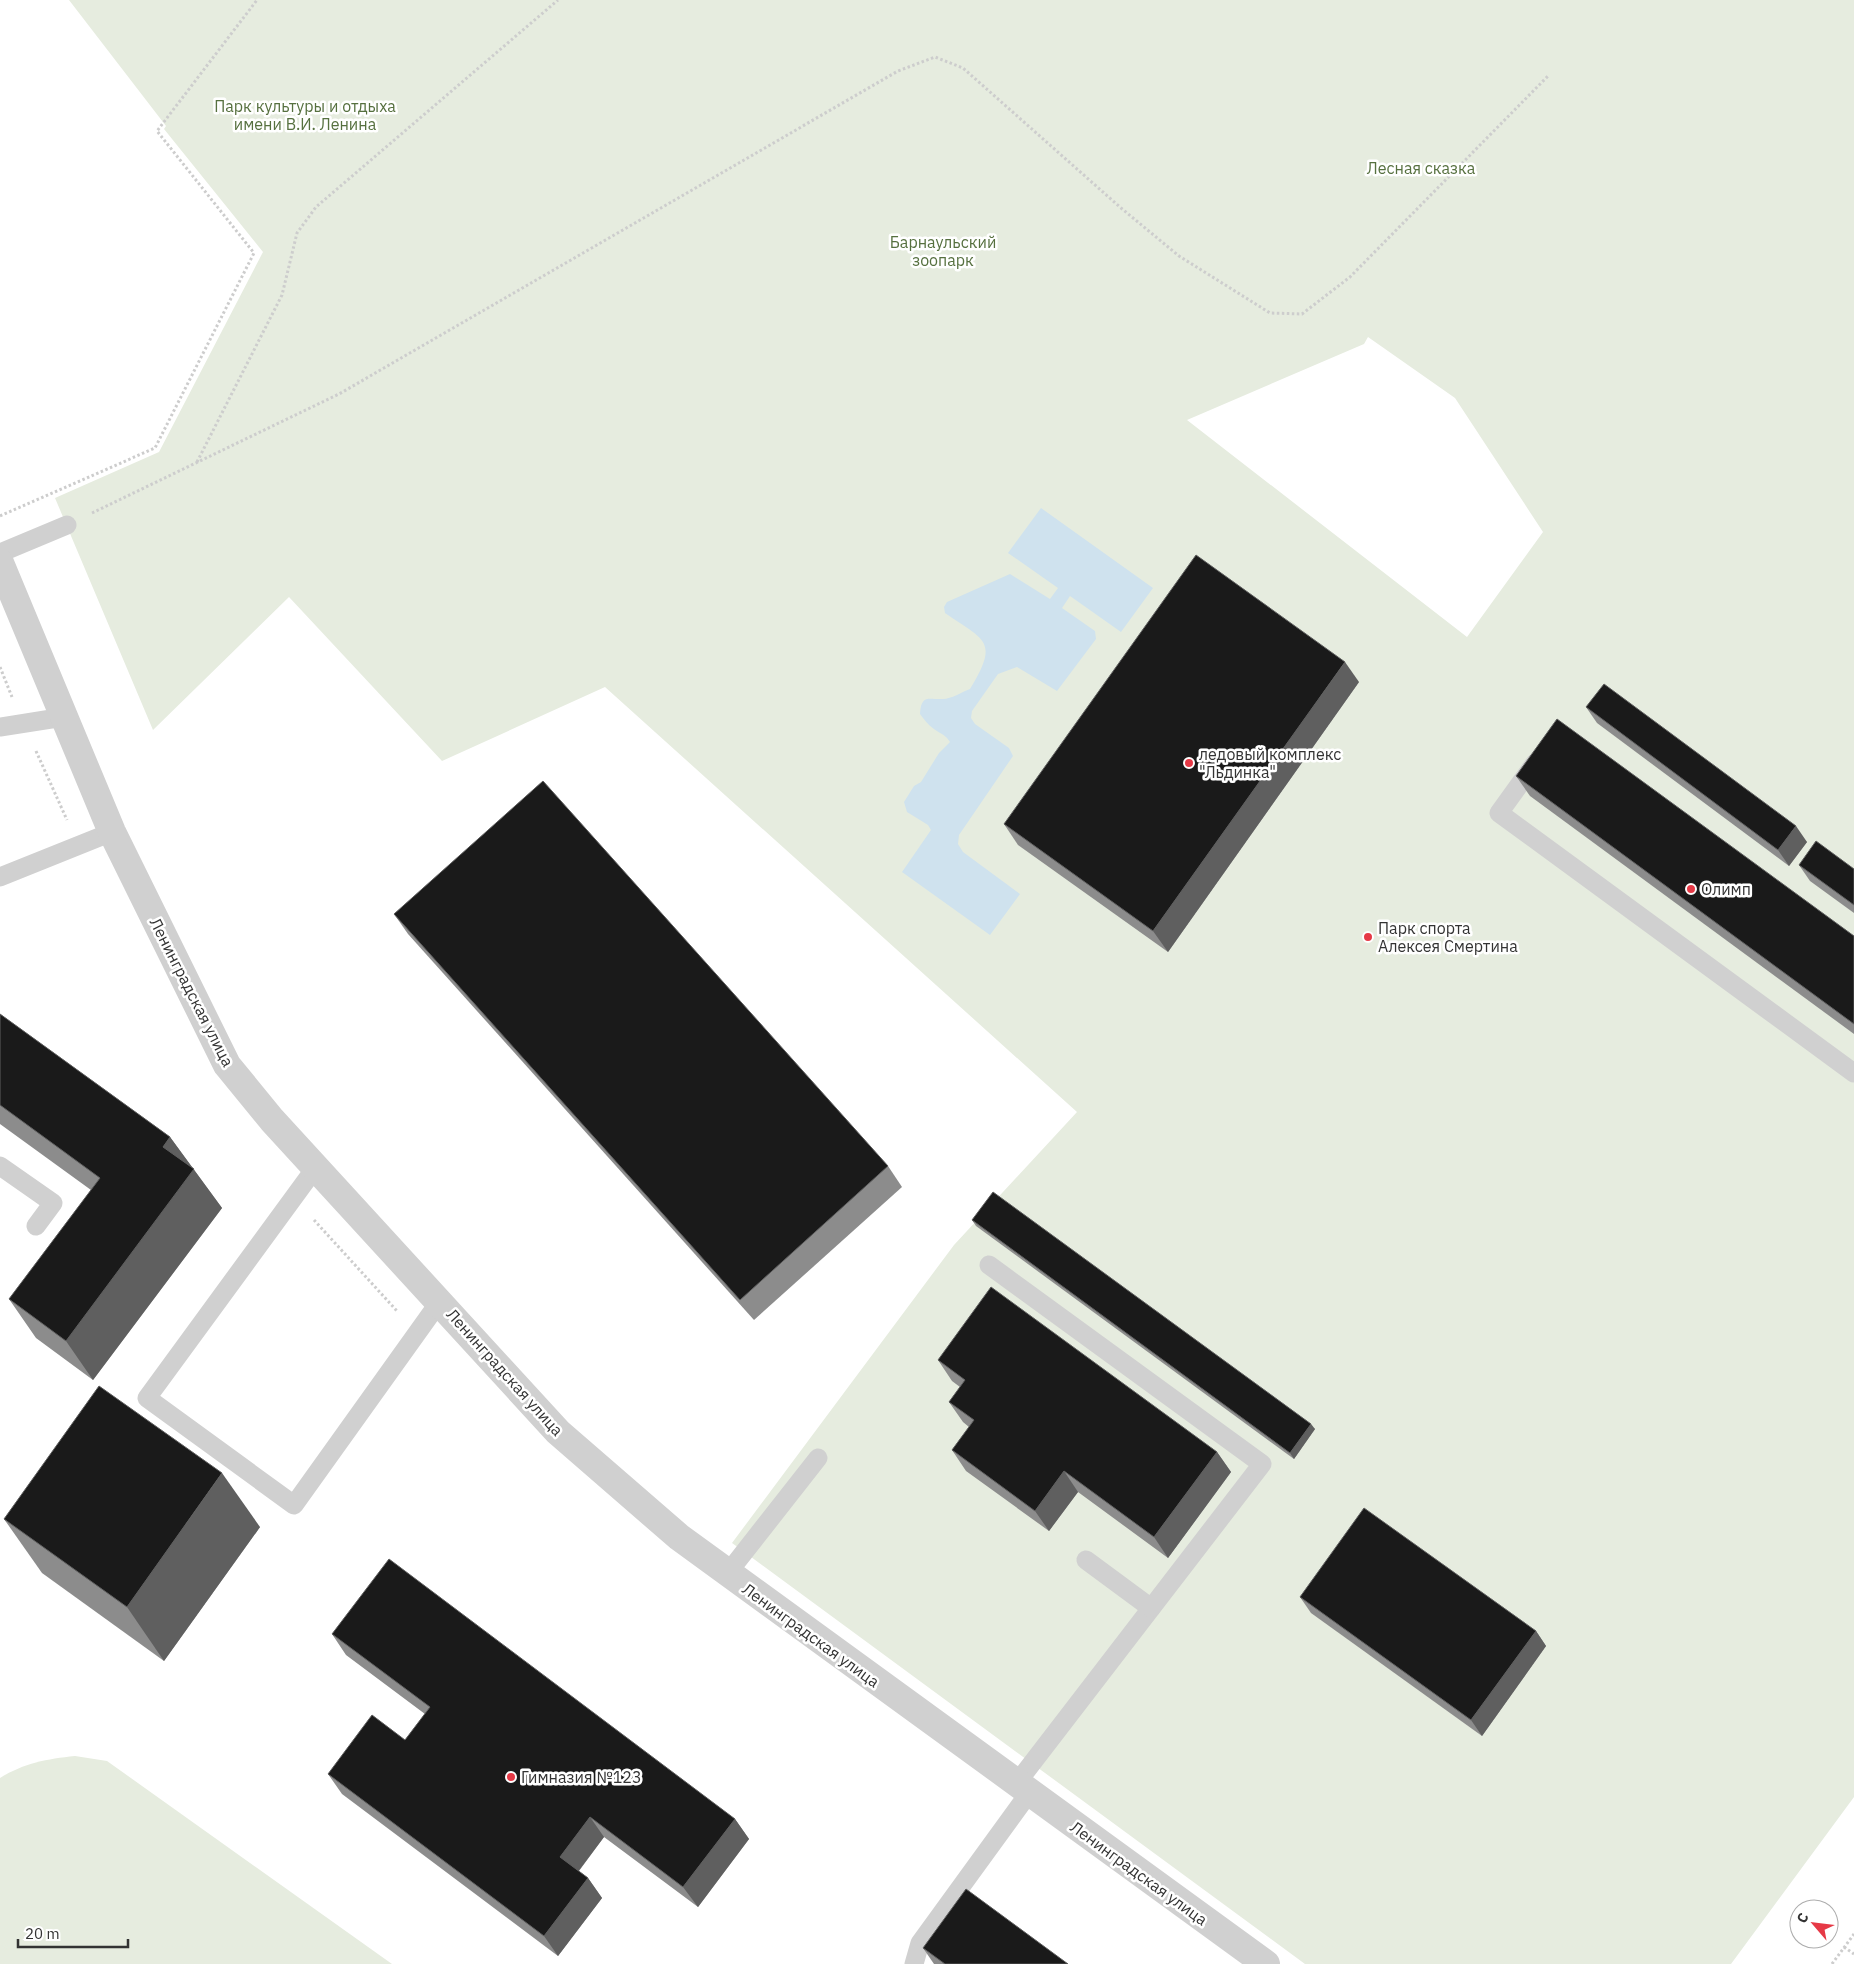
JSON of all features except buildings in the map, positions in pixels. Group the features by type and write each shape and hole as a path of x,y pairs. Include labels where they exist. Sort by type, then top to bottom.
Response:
{"street":[{"name":"Ленинградская улица","path":"0,563 112,832 227,1065 272,1120 440,1301 558,1432 678,1537 1022,1789 1266,1964"}],"lane":[{"path":"0,553 66,525"},
{"path":"0,728 64,718"},
{"path":"1536,762 1499,813 1854,1072"},
{"path":"0,877 112,832"},
{"path":"0,1166 53,1203 36,1226"},
{"path":"316,1167 147,1398 294,1505 440,1301"},
{"path":"914,1964 920,1943 1022,1789 1151,1608 1262,1464 989,1265"},
{"path":"728,1574 818,1458"},
{"path":"1086,1560 1151,1608"}],"path":[{"path":"0,516 155,448 254,252 157,131 257,0"},
{"path":"197,463 282,295 297,233 316,207 558,0"},
{"path":"66,525 339,394 898,72 935,57 963,68 1121,208 1180,256 1270,313 1302,314 1350,277 1548,76"},
{"path":"1832,1964 1854,1934"},
{"path":"1844,1947 1854,1954"}],"green space":[{"name":"Парк спорта Алексея Смертина","path":"69,0 1854,0 1854,1797 1731,1964 1305,1964 732,1543 954,1245 1077,1112 605,687 442,761 289,597 153,730 55,498 159,452 263,252 164,129 166,126","holes":["1368,337 1455,398 1543,532 1467,637 1187,420 1364,344"]},
{"path":"75,1756 107,1761 392,1964 0,1964 0,1778 36,1762"}],"water":[{"path":"1041,508 1153,588 1121,632 1070,596 1062,608 1095,631 1096,639 1057,691 1017,667 998,674 972,711 971,718 975,724 1009,748 1013,756 959,835 958,844 963,852 1020,894 990,935 902,872 931,830 928,825 907,812 904,802 914,786 921,782 939,753 950,742 945,736 930,726 920,714 922,703 927,699 949,698 970,689 984,661 986,651 984,644 979,637 945,613 944,607 947,602 1010,574 1050,599 1058,588 1008,553"}],"place":[{"name":"ледовый комплекс \"Льдинка\"","path":"1189,763"},
{"name":"Олимп","path":"1691,889"},
{"name":"Парк спорта Алексея Смертина","path":"1368,937"},
{"name":"Гимназия №123","path":"511,1777"}],"park label":[{"name":"Парк культуры и отдыха имени В.И. Ленина","path":"305,115"},
{"name":"Лесная сказка","path":"1421,168"},
{"name":"Барнаульский зоопарк","path":"943,251"}]}
